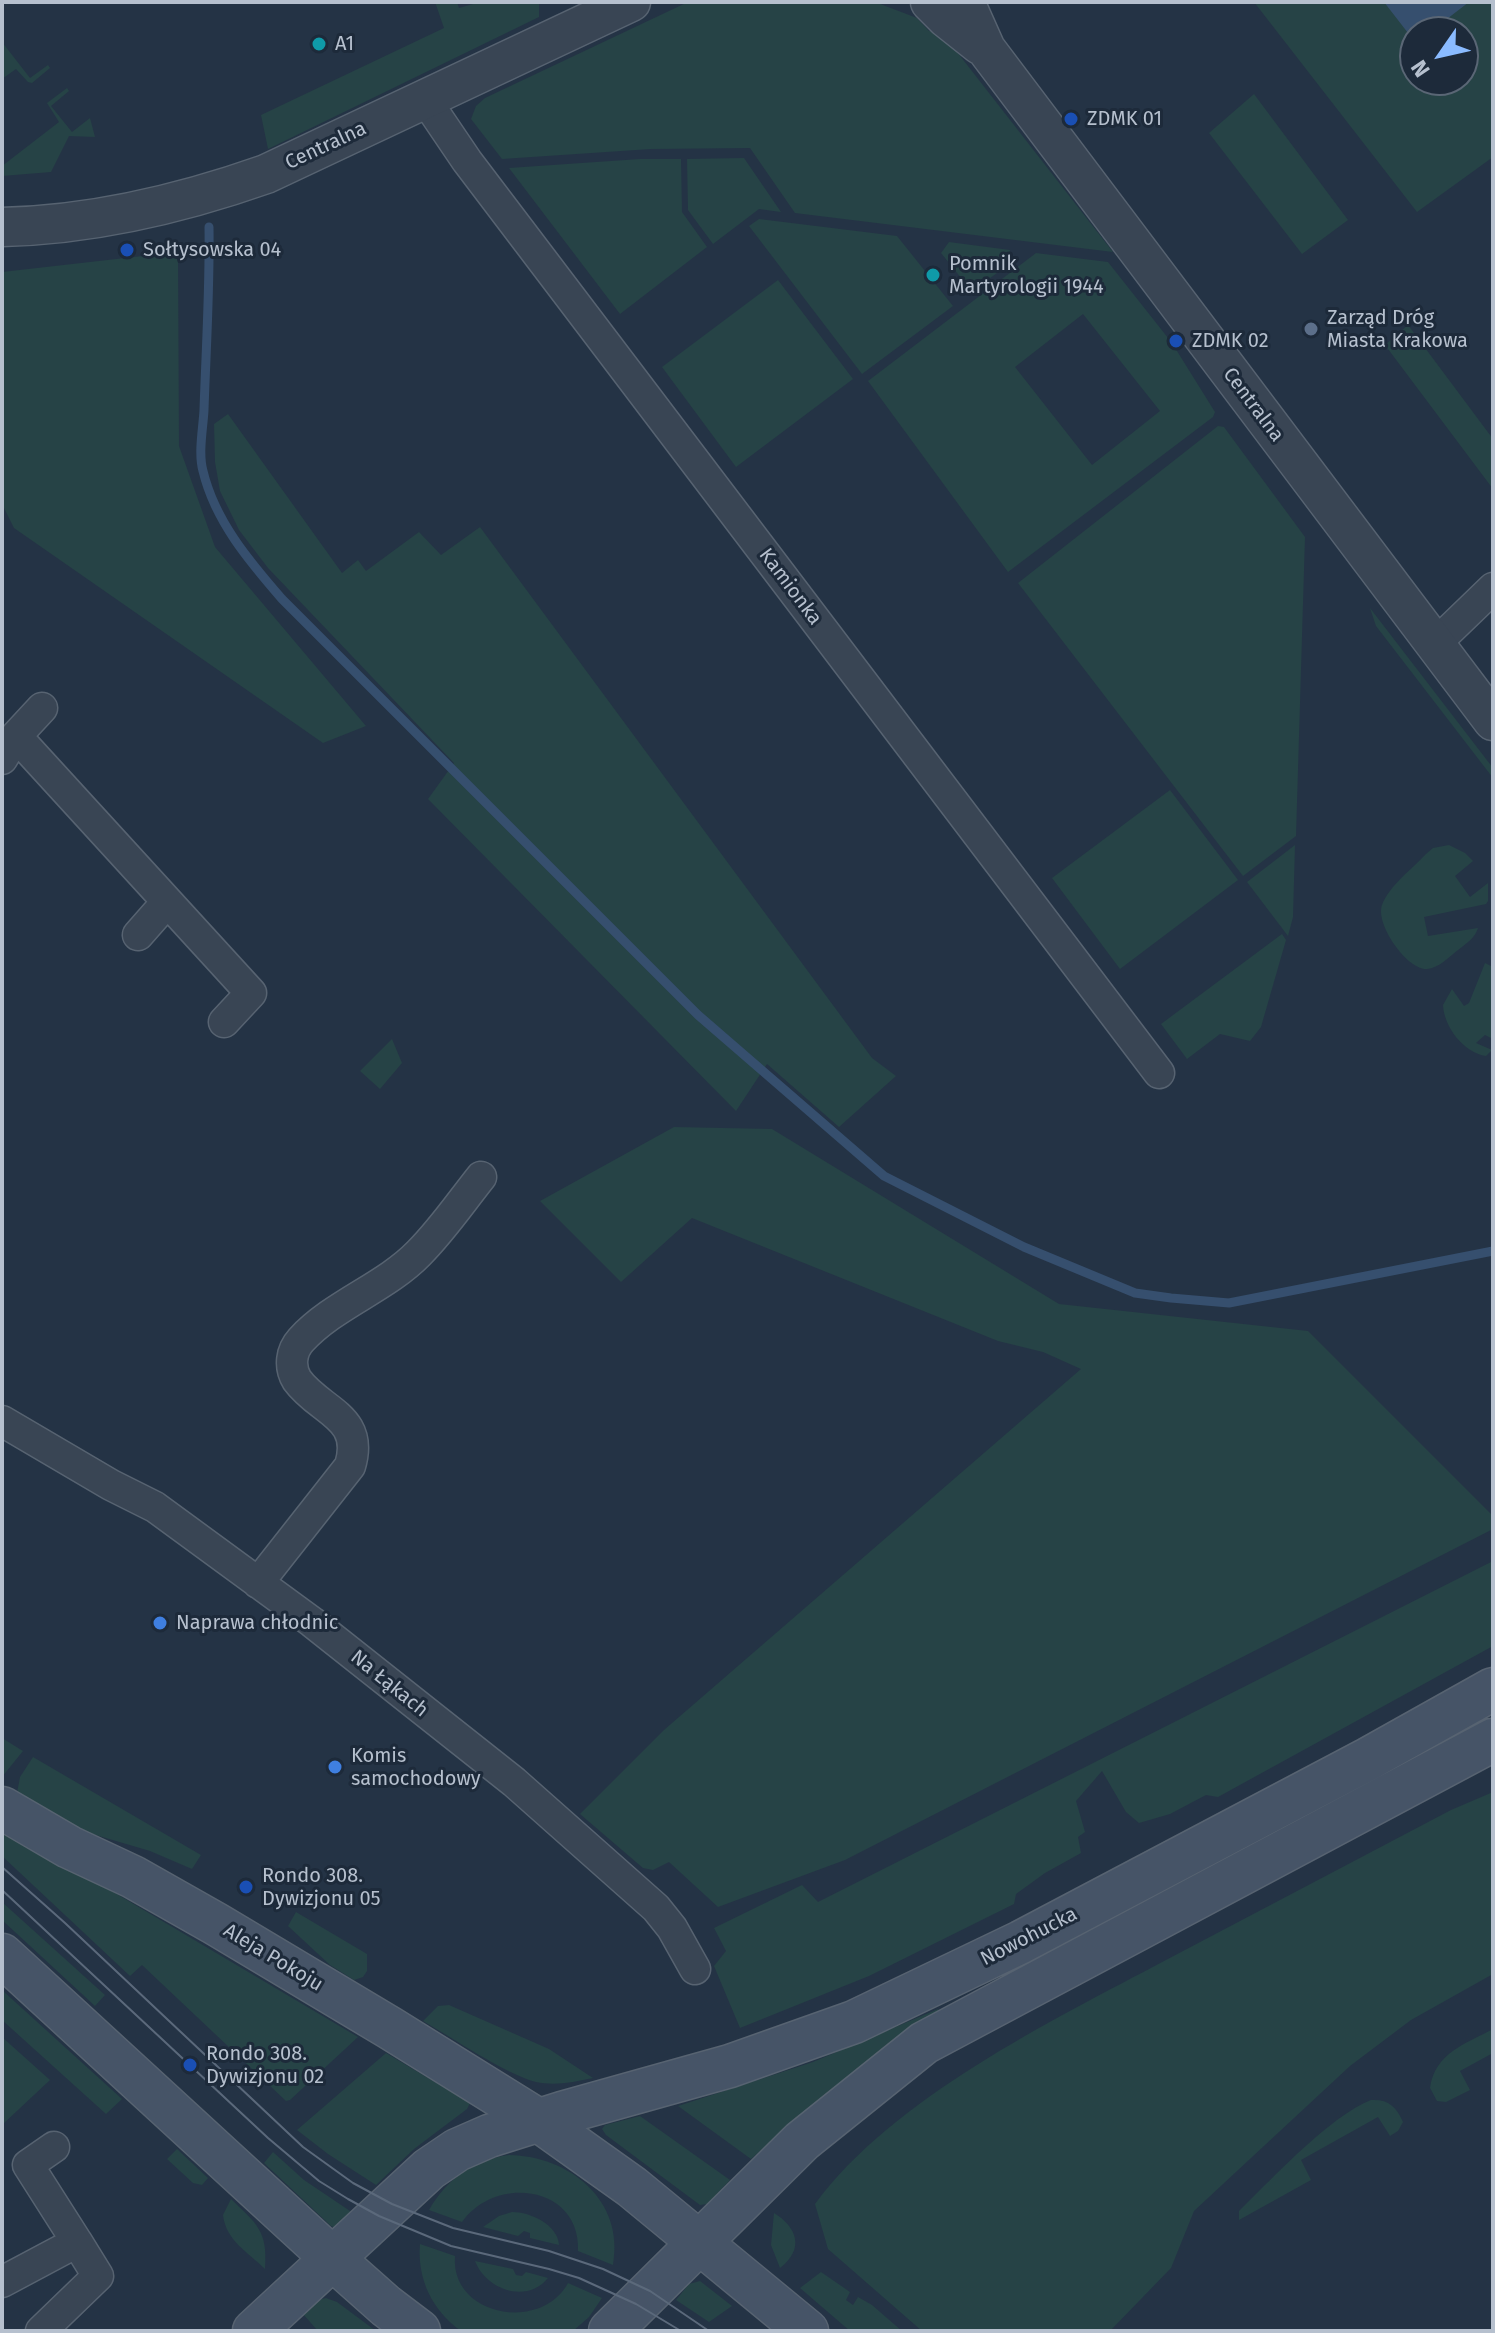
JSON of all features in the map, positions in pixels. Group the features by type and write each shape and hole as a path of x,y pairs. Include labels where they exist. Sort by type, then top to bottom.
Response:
{"main road":[{"name":"Nowohucka","path":"333,2259 442,2160 489,2136 730,2066 854,2022 1021,1942 1393,1746 1493,1689"},
{"path":"610,2331 802,2141 924,2043 1493,1740"},
{"name":"Aleja Pokoju","path":"2,1808 216,1924 538,2120 600,2163 699,2243"},
{"path":"2,1955 333,2259 419,2331"},
{"path":"699,2243 807,2331"},
{"path":"254,2331 333,2259"}],"street":[{"name":"Centralna","path":"2,227 111,215 207,194 284,166 631,2"},
{"name":"Centralna","path":"930,2 986,49"},
{"name":"Centralna","path":"965,2 986,49 1493,721"},
{"name":"Kamionka","path":"425,99 467,161 1159,1073"},
{"path":"1435,644 1493,588"},
{"path":"42,708 9,748 167,902 251,993 224,1022"},
{"path":"138,935 167,902"},
{"path":"258,1583 350,1466 355,1449 351,1433 340,1417 297,1379 292,1367 292,1354 318,1326 420,1253 481,1177"},
{"name":"Na Łąkach","path":"2,1421 155,1507 312,1622 514,1782 656,1908 672,1928 695,1969"},
{"path":"41,2331 98,2276 28,2165 54,2147"},
{"path":"2,2282 77,2242"}],"green space":[{"path":"435,2 457,2 459,8 480,2 539,2 539,17 268,149 261,115 444,28"},
{"path":"688,2 875,2 917,18 929,31 936,25 1113,252 795,213 750,148 651,149 502,159 471,119 476,106 485,98"},
{"path":"1254,2 1493,2 1493,157 1417,212"},
{"path":"2,42 30,78 48,65 50,68 32,83 16,69 2,79"},
{"path":"67,88 69,91 51,106 72,132 90,118 95,137 69,136 51,172 2,176 2,166 59,122 47,103"},
{"path":"1254,94 1348,220 1302,254 1209,133"},
{"path":"744,158 781,212 759,209 713,244 688,210 687,159"},
{"path":"681,159 682,212 707,247 620,314 509,168"},
{"path":"759,219 897,236 953,306 862,374 749,226"},
{"path":"949,242 1010,250 1008,265 975,289 970,289 941,253"},
{"path":"178,252 179,446 215,547 366,726 323,743 14,528 2,504 2,272"},
{"path":"1036,253 1108,262 1172,343 1215,412 1213,417 1008,572 868,381","holes":["1083,314 1160,411 1092,465 1015,367"]},
{"path":"778,280 853,379 736,467 662,367"},
{"path":"1408,325 1493,439 1493,489 1385,345"},
{"path":"228,414 342,573 358,560 366,571 419,532 441,555 480,527 872,1058 896,1076 839,1127 767,1064 736,1111 428,799 454,763 268,568 239,530 220,491 215,462 214,424"},
{"path":"1218,426 1224,427 1305,537 1296,836 1243,876 1018,583"},
{"path":"1370,608 1493,768 1493,778 1376,626"},
{"path":"1170,790 1238,880 1120,969 1052,878"},
{"path":"1295,845 1293,917 1288,936 1247,882"},
{"path":"1449,845 1473,861 1455,876 1470,897 1488,883 1488,901 1486,904 1424,917 1428,936 1478,928 1470,940 1447,959 1427,969 1411,962 1394,944 1383,923 1382,905 1395,884 1426,854 1433,848"},
{"path":"1282,934 1286,940 1261,1027 1250,1041 1220,1034 1187,1059 1161,1024"},
{"path":"1485,963 1493,967 1493,1039 1485,1035 1476,1043 1492,1050 1486,1056 1470,1050 1457,1038 1447,1022 1443,1005 1452,989 1464,1006 1469,1003"},
{"path":"392,1039 402,1063 380,1089 360,1071"},
{"path":"674,1127 772,1129 1059,1304 1308,1331 1493,1516 1493,1529 845,1860 718,1907 669,1862 653,1870 643,1868 580,1814 664,1730 1081,1369 1043,1352 998,1341 692,1218 621,1282 540,1201"},
{"path":"1493,1561 1493,1646 1218,1797 1206,1795 1170,1814 1139,1823 1126,1812 1102,1771 1076,1801 1085,1832 1078,1837 1081,1853 1016,1894 1014,1904 869,1976 740,2028 714,1966 726,1951 714,1928 802,1885 818,1902"},
{"path":"2,1738 23,1751 2,1777"},
{"path":"33,1757 201,1855 192,1869 150,1851 82,1831 17,1793 20,1777"},
{"path":"1493,1792 1493,1974 1411,2020 1350,2066 1194,2211 1171,2268 1110,2331 922,2331 828,2249 815,2204 848,2166 930,2096 1074,2009 1451,1810"},
{"path":"2,1826 358,2037 286,2101 142,1965 130,1976 2,1856"},
{"path":"2,1902 105,1995 95,2006 2,1920"},
{"path":"296,1912 367,1954 367,1971 363,1977 354,1980 330,1965 288,1926"},
{"path":"2,1990 122,2099 106,2114 2,2020"},
{"path":"449,2005 549,2049 593,2078 543,2083 509,2071 423,2021 438,2006"},
{"path":"938,2009 942,2014 839,2083 751,2159 678,2106 813,2062"},
{"path":"1493,2029 1493,2053 1460,2071 1470,2090 1446,2102 1437,2101 1430,2088 1438,2066 1453,2051"},
{"path":"2,2037 50,2080 2,2125"},
{"path":"386,2053 470,2103 467,2109 414,2149 376,2185 297,2130"},
{"path":"1371,2100 1387,2102 1394,2108 1403,2122 1398,2131 1390,2136 1378,2117 1301,2160 1311,2180 1239,2220 1239,2211 1302,2150 1338,2120"},
{"path":"640,2116 730,2180 707,2204 700,2205 602,2129 605,2125"},
{"path":"177,2149 208,2178 202,2185 193,2183 167,2159"},
{"path":"273,2152 304,2180 353,2213 338,2229 331,2226 264,2163"},
{"path":"509,2155 552,2163 588,2186 601,2202 610,2221 614,2242 613,2265 578,2251 575,2229 566,2212 552,2201 534,2194 514,2193 495,2197 477,2207 462,2222 429,2210 444,2189 462,2173 484,2161"},
{"path":"231,2199 259,2229 265,2246 265,2269 228,2232 223,2215"},
{"path":"512,2212 542,2221 554,2231 559,2245 530,2238 530,2233 524,2231 518,2236 483,2227 499,2216"},
{"path":"774,2213 788,2225 795,2239 793,2253 780,2268 771,2245"},
{"path":"420,2244 455,2256 457,2276 467,2293 481,2304 500,2311 519,2312 538,2308 555,2299 568,2283 602,2298 589,2317 573,2331 461,2331 442,2313 428,2293 421,2269"},
{"path":"475,2261 513,2269 516,2275 522,2276 526,2272 548,2278 529,2290 508,2290 488,2280"},
{"path":"821,2272 850,2292 846,2300 853,2305 858,2297 902,2331 850,2331 800,2288"},
{"path":"700,2281 732,2306 709,2322 676,2300 689,2284"},
{"path":"326,2298 337,2302 376,2331 318,2331 303,2314 318,2300"}],"water":[{"path":"1384,2 1469,2 1451,16 1399,16 1399,21"}],"waterway":[{"path":"209,227 201,457 208,489 235,540 282,599 698,1015 884,1176 1024,1247 1135,1293 1171,1298 1229,1303 1493,1251"}],"tram line":[{"path":"2,1867 303,2147 353,2183 392,2204 453,2228 549,2251 603,2269 650,2291 709,2331"},
{"path":"2,1890 268,2138 319,2181 379,2216 451,2246 579,2278 636,2304 681,2331"}],"place":[{"name":"A1","path":"319,44"},
{"name":"ZDMK 01","path":"1071,119"},
{"name":"Sołtysowska 04","path":"127,250"},
{"name":"Pomnik Martyrologii 1944","path":"933,275"},
{"name":"Zarząd Dróg Miasta Krakowa","path":"1311,329"},
{"name":"ZDMK 02","path":"1176,341"},
{"name":"Naprawa chłodnic","path":"160,1623"},
{"name":"Komis samochodowy","path":"335,1767"},
{"name":"Rondo 308. Dywizjonu 05","path":"246,1887"},
{"name":"Rondo 308. Dywizjonu 02","path":"190,2065"}]}
